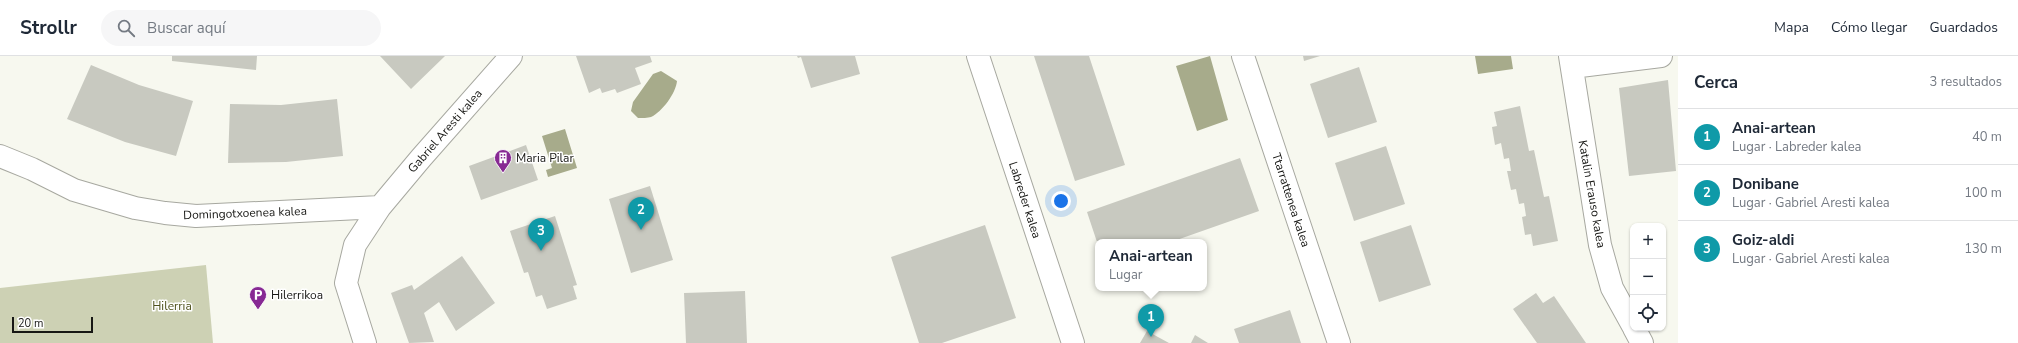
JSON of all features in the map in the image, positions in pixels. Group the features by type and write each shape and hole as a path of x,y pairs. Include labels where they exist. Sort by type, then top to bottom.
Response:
{"street":[{"name":"Gabriel Aresti kalea","path":"365,343 346,283 355,245 380,207 426,152 511,56"},
{"name":"Labreder kalea","path":"978,56 1072,343"},
{"name":"Ttarrattenea kalea","path":"1243,56 1339,343"},
{"path":"1571,62 1661,56"},
{"name":"Katalin Erauso kalea","path":"1571,62 1600,245 1612,288 1630,320"},
{"name":"Domingotxoenea kalea","path":"0,156 32,169 74,190 127,206 165,213 196,216 380,207"},
{"name":"Katalin Erauso kalea","path":"1636,331 1642,343"}],"green space":[{"name":"Hilerria","path":"206,265 213,343 0,343 0,288"}],"shaded area":[{"path":"1210,56 1228,120 1197,131 1176,66"},
{"path":"1475,56 1511,56 1513,69 1478,74"},
{"path":"661,71 677,81 674,91 664,107 655,115 638,118 631,111 633,102 653,74"},
{"path":"565,129 577,168 548,177 546,170 552,168 542,136"}],"building":[{"path":"172,56 257,56 256,70 172,61"},
{"path":"380,56 445,56 411,89"},
{"path":"576,56 650,56 652,62 635,68 641,84 617,93 615,89 602,93 600,88 589,93"},
{"path":"797,56 855,56 860,74 811,88 801,57 798,58"},
{"path":"1034,56 1089,56 1125,165 1075,181"},
{"path":"1303,56 1320,56 1304,61"},
{"path":"91,65 139,85 193,101 176,156 125,142 67,119"},
{"path":"1359,67 1377,122 1328,138 1310,84"},
{"path":"1668,80 1676,171 1629,176 1619,88"},
{"path":"337,99 343,156 286,162 228,163 230,104 281,105"},
{"path":"1520,106 1529,151 1534,150 1544,197 1549,196 1558,241 1533,246 1531,234 1525,235 1522,217 1526,216 1524,203 1519,204 1516,189 1511,190 1507,171 1511,171 1509,158 1504,159 1501,143 1495,145 1492,127 1497,126 1494,112"},
{"name":"Maria Pilar","path":"526,145 538,180 481,200 469,166"},
{"path":"1386,146 1405,204 1354,221 1335,163"},
{"path":"1240,158 1259,211 1180,239 1096,239 1087,212"},
{"path":"650,186 673,260 631,273 609,199"},
{"path":"555,216 577,285 573,286 577,299 547,309 542,295 536,297 528,272 524,273 510,231"},
{"path":"985,225 1016,318 942,343 919,343 891,257"},
{"path":"1411,225 1431,285 1379,302 1360,242"},
{"path":"462,256 495,303 456,331 439,302 424,313 434,342 409,343 391,293 412,285 414,290"},
{"path":"745,291 747,343 686,343 684,293"},
{"path":"1536,293 1543,303 1554,296 1586,343 1537,343 1513,309"},
{"path":"1290,310 1301,343 1239,343 1234,329"},
{"path":"1147,331 1169,343 1140,343"},
{"path":"1195,335 1208,343 1191,343"}],"place":[{"name":"Maria Pilar","path":"503,173"},
{"name":"Donibane","path":"641,230"},
{"name":"Goiz-aldi","path":"541,251"},
{"name":"Hilerrikoa","path":"258,310"},
{"name":"Anai-artean","path":"1151,337"}]}
